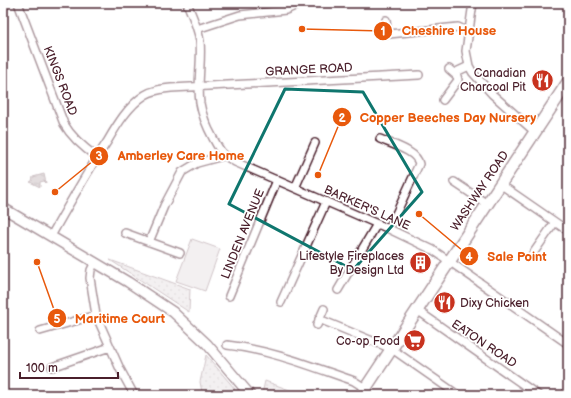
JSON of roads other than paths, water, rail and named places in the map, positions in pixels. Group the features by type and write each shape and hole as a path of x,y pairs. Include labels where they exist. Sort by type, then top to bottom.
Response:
{"highway":[{"name":"WASHWAY ROAD","path":"363,392 568,82"}],"main road":[{"path":"3,208 146,293 174,312 217,355 250,395"}],"street":[{"name":"KINGS ROAD","path":"18,3 64,124 69,132 96,157"},
{"path":"149,242 164,206 182,172 197,164 223,156 212,136 200,102 201,53 197,29 187,3"},
{"path":"197,29 240,15 286,10 295,6 297,3"},
{"path":"473,3 466,51 469,66 473,73 492,94 535,132"},
{"path":"386,20 387,31 389,34 458,27 469,32"},
{"path":"443,100 458,80 457,76 451,71 469,66"},
{"name":"GRANGE ROAD","path":"50,236 96,157 119,122 132,106 147,94 158,89 419,75"},
{"path":"380,139 413,154 418,160 419,164 389,229"},
{"path":"295,188 315,143"},
{"name":"BARKER'S LANE","path":"223,156 425,246 568,344"},
{"name":"LINDEN AVENUE","path":"229,296 277,180"},
{"path":"454,182 486,204"},
{"path":"500,184 568,232"},
{"path":"281,302 326,202"},
{"path":"532,255 555,222"},
{"path":"338,290 377,224"},
{"path":"126,233 180,253"},
{"path":"95,262 91,270 90,278 96,315 134,395"},
{"path":"324,309 318,322 392,349 458,395"},
{"name":"EATON ROAD","path":"417,310 538,395"},
{"path":"40,331 96,315"},
{"path":"227,345 248,347 274,354 354,381 363,392"},
{"path":"52,367 110,347"}],"water":[{"path":"44,174 46,183 44,181 40,182 40,187 30,182 32,181 33,177"}],"place":[{"name":"Cheshire House","path":"302,29"},
{"name":"Canadian Charcoal Pit","path":"542,80"},
{"name":"Copper Beeches Day Nursery","path":"318,175"},
{"name":"Amberley Care Home","path":"55,192"},
{"name":"Sale Point","path":"419,214"},
{"name":"Maritime Court","path":"37,262"},
{"name":"Lifestyle Fireplaces By Design Ltd","path":"420,263"},
{"name":"Dixy Chicken","path":"444,303"},
{"name":"Co-op Food","path":"415,341"}]}
